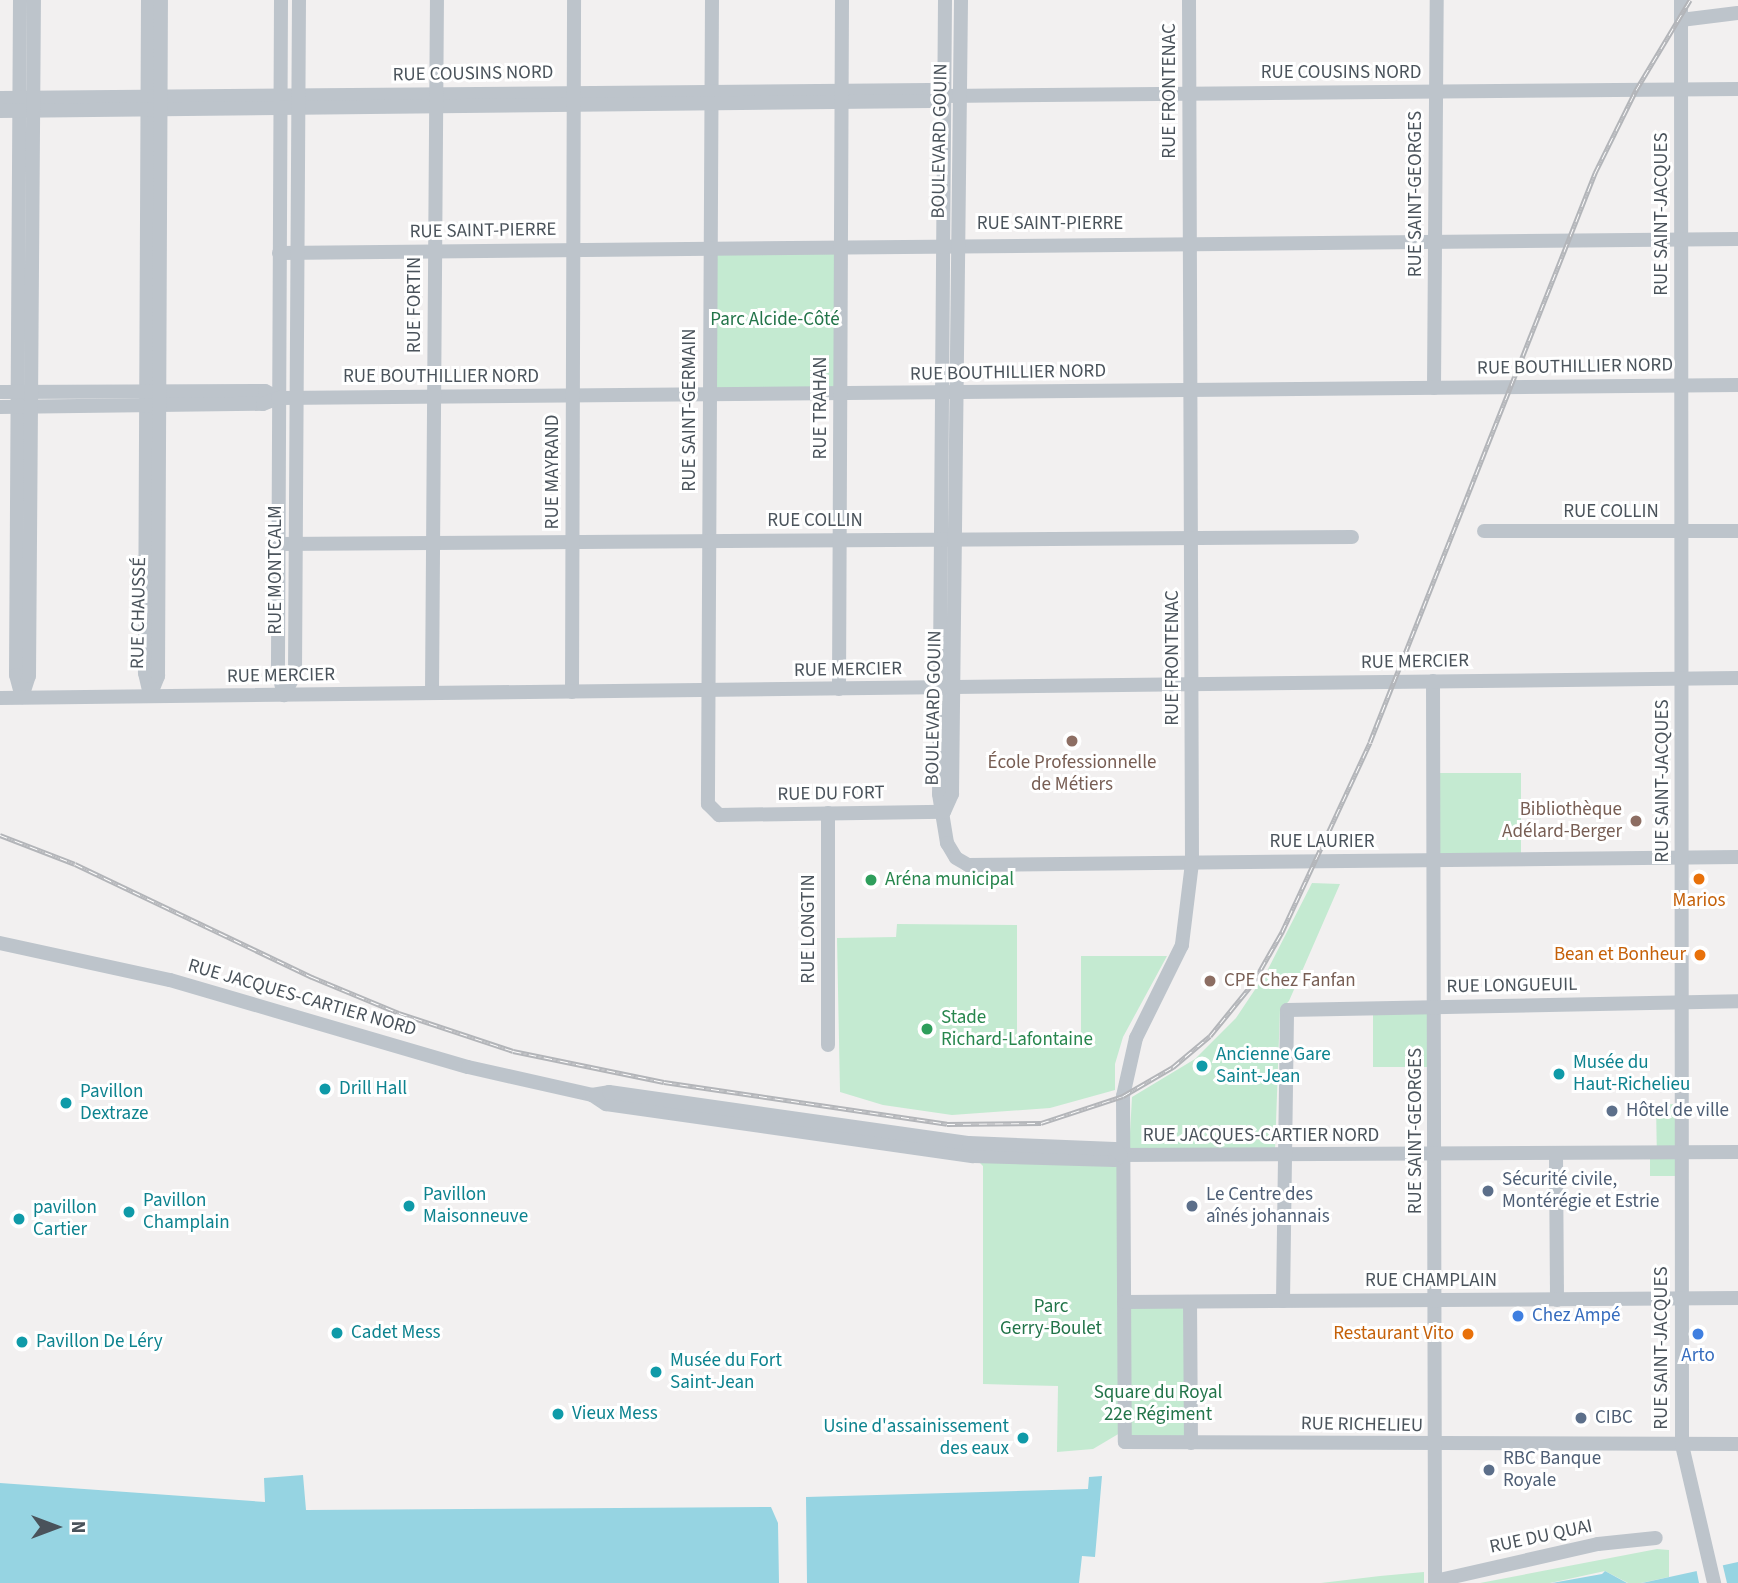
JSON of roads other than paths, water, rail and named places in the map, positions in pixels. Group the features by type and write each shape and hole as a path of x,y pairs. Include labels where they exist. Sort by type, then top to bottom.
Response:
{"street":[{"path":"20,0 26,104 24,549 16,675 22,697"},
{"path":"26,104 34,0"},
{"name":"RUE CHAUSSÉ","path":"148,0 155,103"},
{"name":"RUE CHAUSSÉ","path":"150,696 145,673 152,547 155,103 161,0"},
{"name":"RUE MONTCALM","path":"281,0 278,671 284,695"},
{"name":"RUE MONTCALM","path":"284,695 295,673 299,0"},
{"name":"RUE FORTIN","path":"432,693 436,0"},
{"name":"RUE MAYRAND","path":"572,692 574,0"},
{"name":"RUE SAINT-GERMAIN","path":"712,0 707,691 708,804 719,815"},
{"name":"RUE TRAHAN","path":"839,689 842,0"},
{"name":"BOULEVARD GOUIN","path":"945,0 952,96"},
{"name":"BOULEVARD GOUIN","path":"944,812 939,793 946,688 952,96 961,0"},
{"name":"RUE FRONTENAC","path":"1124,1302 1121,1155 1130,1054 1182,945 1192,863 1189,0"},
{"name":"RUE SAINT-GEORGES","path":"1434,388 1437,0"},
{"name":"RUE SAINT-JACQUES","path":"1681,0 1682,1445 1714,1583"},
{"path":"1681,20 1738,13"},
{"name":"RUE COUSINS NORD","path":"0,98 26,104 841,96 929,90 952,96 1738,89"},
{"name":"RUE COUSINS NORD","path":"0,111 26,104"},
{"name":"RUE SAINT-PIERRE","path":"279,253 950,243 1738,239"},
{"name":"RUE BOUTHILLIER NORD","path":"0,392 24,399 153,399 265,391 278,398 296,398 1738,385"},
{"name":"RUE BOUTHILLIER NORD","path":"0,407 24,399"},
{"name":"RUE COLLIN","path":"1483,531 1738,531"},
{"name":"RUE COLLIN","path":"278,544 1352,537"},
{"name":"RUE MERCIER","path":"0,698 1738,678"},
{"name":"RUE SAINT-GEORGES","path":"1433,681 1437,1445 1435,1581"},
{"name":"RUE LAURIER","path":"944,812 947,844 956,858 968,865 1738,857"},
{"name":"RUE DU FORT","path":"719,815 944,812"},
{"name":"RUE LONGTIN","path":"828,813 828,1045"},
{"name":"RUE JACQUES-CARTIER NORD","path":"0,943 170,980 468,1067 592,1095 609,1091 970,1143 1115,1149 1121,1155 1738,1152"},
{"name":"RUE LONGUEUIL","path":"1283,1156 1287,1010 1738,1001"},
{"path":"1556,1154 1557,1300"},
{"path":"1283,1156 1283,1301"},
{"name":"RUE CHAMPLAIN","path":"1124,1302 1738,1298"},
{"name":"RUE RICHELIEU","path":"1124,1302 1125,1442 1738,1444"},
{"path":"1191,1302 1191,1443"},
{"name":"RUE DU QUAI","path":"1435,1581 1598,1544 1656,1538"}],"water":[{"path":"303,1475 306,1510 771,1507 778,1523 779,1583 0,1583 0,1483 265,1502 264,1478"},
{"path":"1102,1476 1095,1557 1082,1556 1079,1583 807,1583 806,1497 1088,1489 1089,1477"},
{"path":"1738,1562 1738,1583 1642,1583"},
{"path":"1605,1571 1627,1583 1552,1583 1602,1574"}],"railway":[{"path":"0,835 75,864 312,977 399,1013 513,1051 664,1082 947,1124 1041,1123 1123,1096 1173,1067 1210,1036 1253,983 1282,932 1370,742 1595,173 1636,90 1690,0"}],"place":[{"name":"École Professionnelle de Métiers","path":"1072,741"},
{"name":"Bibliothèque Adélard-Berger","path":"1636,821"},
{"name":"Marios","path":"1699,879"},
{"name":"Aréna municipal","path":"871,880"},
{"name":"Bean et Bonheur","path":"1700,955"},
{"name":"CPE Chez Fanfan","path":"1210,981"},
{"name":"Stade Richard-Lafontaine","path":"927,1029"},
{"name":"Ancienne Gare Saint-Jean","path":"1202,1066"},
{"name":"Musée du Haut-Richelieu","path":"1559,1074"},
{"name":"Drill Hall","path":"325,1089"},
{"name":"Pavillon Dextraze","path":"66,1103"},
{"name":"Hôtel de ville","path":"1612,1111"},
{"name":"Sécurité civile, Montérégie et Estrie","path":"1488,1191"},
{"name":"Pavillon Maisonneuve","path":"409,1206"},
{"name":"Le Centre des aînés johannais","path":"1192,1206"},
{"name":"Pavillon Champlain","path":"129,1212"},
{"name":"pavillon Cartier","path":"19,1219"},
{"name":"Chez Ampé","path":"1518,1316"},
{"name":"Cadet Mess","path":"337,1333"},
{"name":"Restaurant Vito","path":"1468,1334"},
{"name":"Arto","path":"1698,1334"},
{"name":"Pavillon De Léry","path":"22,1342"},
{"name":"Musée du Fort Saint-Jean","path":"656,1372"},
{"name":"Vieux Mess","path":"558,1414"},
{"name":"CIBC","path":"1581,1418"},
{"name":"Usine d'assainissement des eaux","path":"1023,1438"},
{"name":"RBC Banque Royale","path":"1489,1470"}],"park label":[{"name":"Parc Alcide-Côté","path":"775,320"},
{"name":"Parc Gerry-Boulet","path":"1051,1318"},
{"name":"Square du Royal 22e Régiment","path":"1158,1404"}]}
